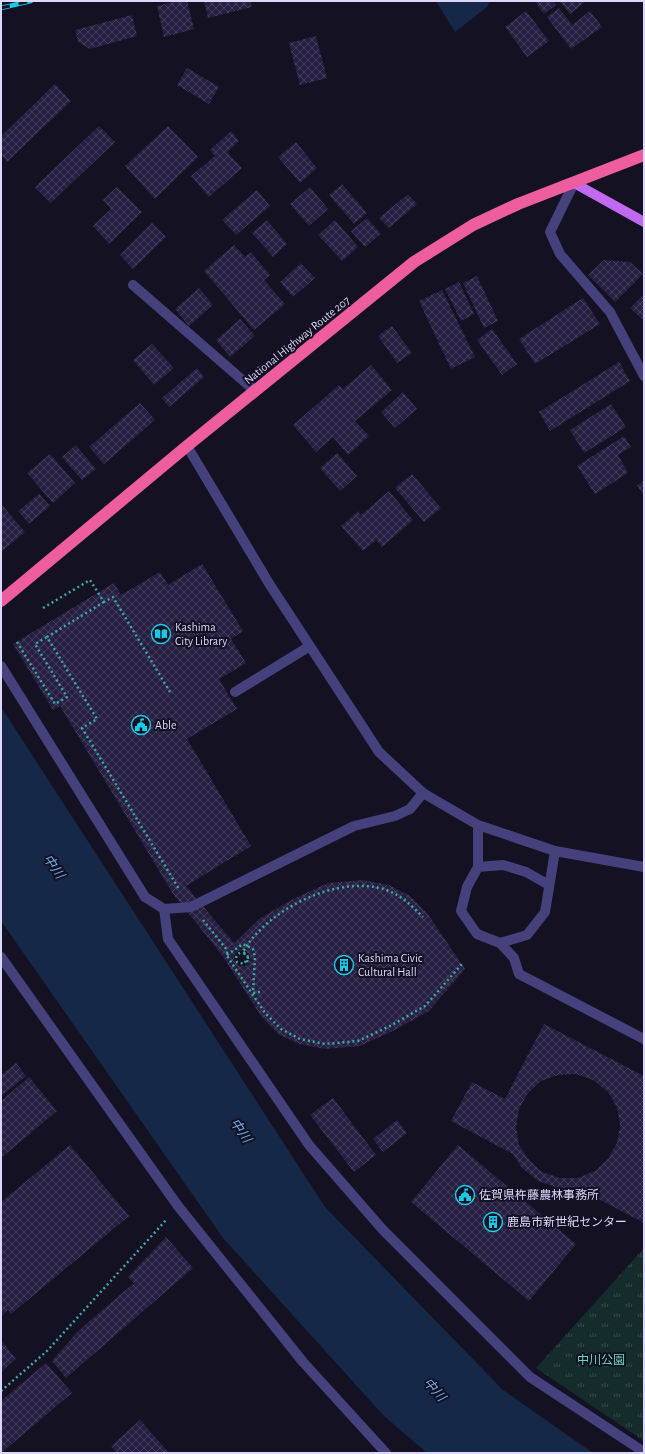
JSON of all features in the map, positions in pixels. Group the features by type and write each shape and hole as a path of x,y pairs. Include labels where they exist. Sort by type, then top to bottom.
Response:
{"highway":[{"name":"National Highway Route 207","path":"1,601 187,446 414,262 473,225 518,204 644,155"}],"main road":[{"path":"574,182 644,222"}],"street":[{"path":"574,182 550,232 560,254 610,312 644,376"},
{"path":"133,285 255,391"},
{"path":"187,446 270,584 378,752 423,793 478,825 555,851 644,867"},
{"path":"235,692 310,646"},
{"path":"1,666 145,898 164,909 191,907 354,826 395,816 410,809 423,793"},
{"path":"478,825 478,867 467,887 462,911 478,934 500,944 514,958 519,974 644,1039"},
{"path":"500,944 527,935 545,912 555,851"},
{"path":"478,867 503,865 526,872 549,885"},
{"path":"164,909 168,939 309,1145 383,1230 530,1377 644,1452"},
{"path":"1,957 178,1206 303,1362 386,1453"}],"path":[{"path":"43,608 90,580 104,602"},
{"path":"17,642 55,704 67,697 35,644 113,596 170,692"},
{"path":"47,637 97,719 82,728 180,890"},
{"path":"247,962 248,958 247,954 244,952 240,952 237,955 236,958 240,964 247,962 248,958 243,952 246,948 248,945 265,926 296,904 330,889 363,886 388,891 407,900 423,917"},
{"path":"253,993 254,949 243,944 238,946 227,956 265,1013 281,1029 300,1039 325,1044 358,1041 392,1026 425,1006 462,964"},
{"path":"253,993 260,992"},
{"path":"1,1391 47,1351 178,1206"}],"green space":[{"name":"中川公園","path":"644,1248 644,1441 536,1368"}],"water":[{"path":"436,1 490,1 487,7 455,32"},
{"name":"中川","path":"1,707 325,1207 503,1390 593,1453 427,1453 384,1416 223,1238 1,921"}],"building":[{"path":"177,1 187,1 194,29 164,37 157,6"},
{"path":"204,1 250,1 252,7 208,18"},
{"path":"535,1 553,1 556,5 544,14"},
{"path":"559,1 586,1 570,14"},
{"path":"559,8 572,25 590,11 602,27 571,49 547,17"},
{"path":"526,11 549,41 527,57 505,27"},
{"path":"132,15 137,36 90,49 78,42 75,30"},
{"path":"316,36 327,78 300,85 289,43"},
{"path":"187,68 219,87 209,104 177,85"},
{"path":"55,84 71,101 7,162 1,155 1,136"},
{"path":"99,126 115,142 51,203 35,187"},
{"path":"168,126 198,157 155,199 125,166"},
{"path":"231,131 239,141 227,152 242,168 209,197 191,176 215,156 210,150"},
{"path":"296,142 317,168 300,183 278,157"},
{"path":"342,184 367,213 354,224 329,195"},
{"path":"117,187 142,212 109,244 93,226 111,209 103,200"},
{"path":"310,187 328,209 309,226 290,204"},
{"path":"257,190 270,206 236,235 222,220"},
{"path":"408,194 417,204 389,228 379,218"},
{"path":"367,218 381,234 365,247 351,231"},
{"path":"267,220 287,244 273,257 252,233"},
{"path":"335,220 358,247 342,261 318,235"},
{"path":"152,223 166,237 133,269 120,255"},
{"path":"234,245 245,257 251,252 270,275 264,280 285,304 254,330 204,271"},
{"path":"604,260 630,262 643,274 615,302 588,275"},
{"path":"301,263 315,278 293,297 280,282"},
{"path":"477,276 498,321 484,328 463,283"},
{"path":"459,282 474,314 461,321 445,289"},
{"path":"199,288 213,305 189,326 175,309"},
{"path":"442,290 475,357 451,369 419,301"},
{"path":"644,294 644,321 630,308"},
{"path":"583,298 600,324 535,364 519,339"},
{"path":"240,319 255,336 230,357 216,340"},
{"path":"392,326 412,353 397,363 378,336"},
{"path":"492,329 517,364 502,375 477,340"},
{"path":"152,344 174,368 154,385 133,360"},
{"path":"619,362 630,381 550,431 539,412"},
{"path":"371,365 392,390 355,421 369,436 348,455 333,437 316,452 293,425 339,385 343,389"},
{"path":"197,368 204,377 169,407 162,398"},
{"path":"403,392 417,409 395,428 381,412"},
{"path":"140,403 155,420 104,464 89,447"},
{"path":"611,404 626,427 584,453 570,430"},
{"path":"624,436 631,447 618,455 628,473 595,494 577,466"},
{"path":"76,445 96,469 82,480 62,457"},
{"path":"337,453 357,476 340,491 320,468"},
{"path":"50,454 75,483 53,503 27,473"},
{"path":"412,474 441,508 424,522 395,488"},
{"path":"644,481 644,496 637,485"},
{"path":"389,491 413,520 382,547 376,540 363,551 341,526 358,511 361,515"},
{"path":"39,494 50,506 29,524 18,511"},
{"path":"1,504 25,532 1,552"},
{"path":"202,564 243,631 231,639 246,663 219,679 237,709 187,739 251,846 186,886 234,943 259,919 293,899 328,883 363,880 389,885 410,896 427,913 465,969 429,1011 395,1030 360,1046 325,1049 299,1044 278,1034 261,1016 222,955 173,894 60,706 53,710 13,644 114,583 121,595 160,572 168,585","holes":["244,950 248,953 250,958 249,962 245,966 240,966 236,963 234,959 235,954"]},
{"path":"544,1024 644,1076 644,1223 576,1187 558,1188 538,1181 521,1167 513,1154 451,1121 472,1082 505,1099","holes":["576,1074 593,1080 608,1092 617,1107 620,1125 617,1143 608,1159 595,1171 578,1178 560,1178 542,1172 529,1160 519,1145 516,1127 519,1109 528,1093 541,1081 558,1075"]},
{"path":"16,1063 26,1076 1,1096 1,1075"},
{"path":"29,1077 57,1111 1,1158 1,1101"},
{"path":"333,1098 376,1155 354,1172 310,1115"},
{"path":"397,1120 407,1133 383,1152 373,1139"},
{"path":"70,1145 129,1216 11,1314 8,1310 1,1316 1,1202"},
{"name":"鹿島市新世紀センター","path":"458,1145 576,1244 529,1301 411,1202"},
{"path":"166,1237 193,1268 66,1378 52,1361 78,1331 134,1283 128,1277"},
{"path":"1,1340 16,1359 1,1372"},
{"path":"46,1363 72,1393 1,1453 1,1401"},
{"path":"140,1420 169,1453 117,1453 111,1446"}],"railway":[{"path":"1,8 31,1"}],"place":[{"name":"Kashima City Library","path":"161,634"},
{"name":"Able","path":"141,725"},
{"name":"Kashima Civic Cultural Hall","path":"344,965"},
{"name":"佐賀県杵藤農林事務所","path":"465,1195"},
{"name":"鹿島市新世紀センター","path":"493,1222"}]}
